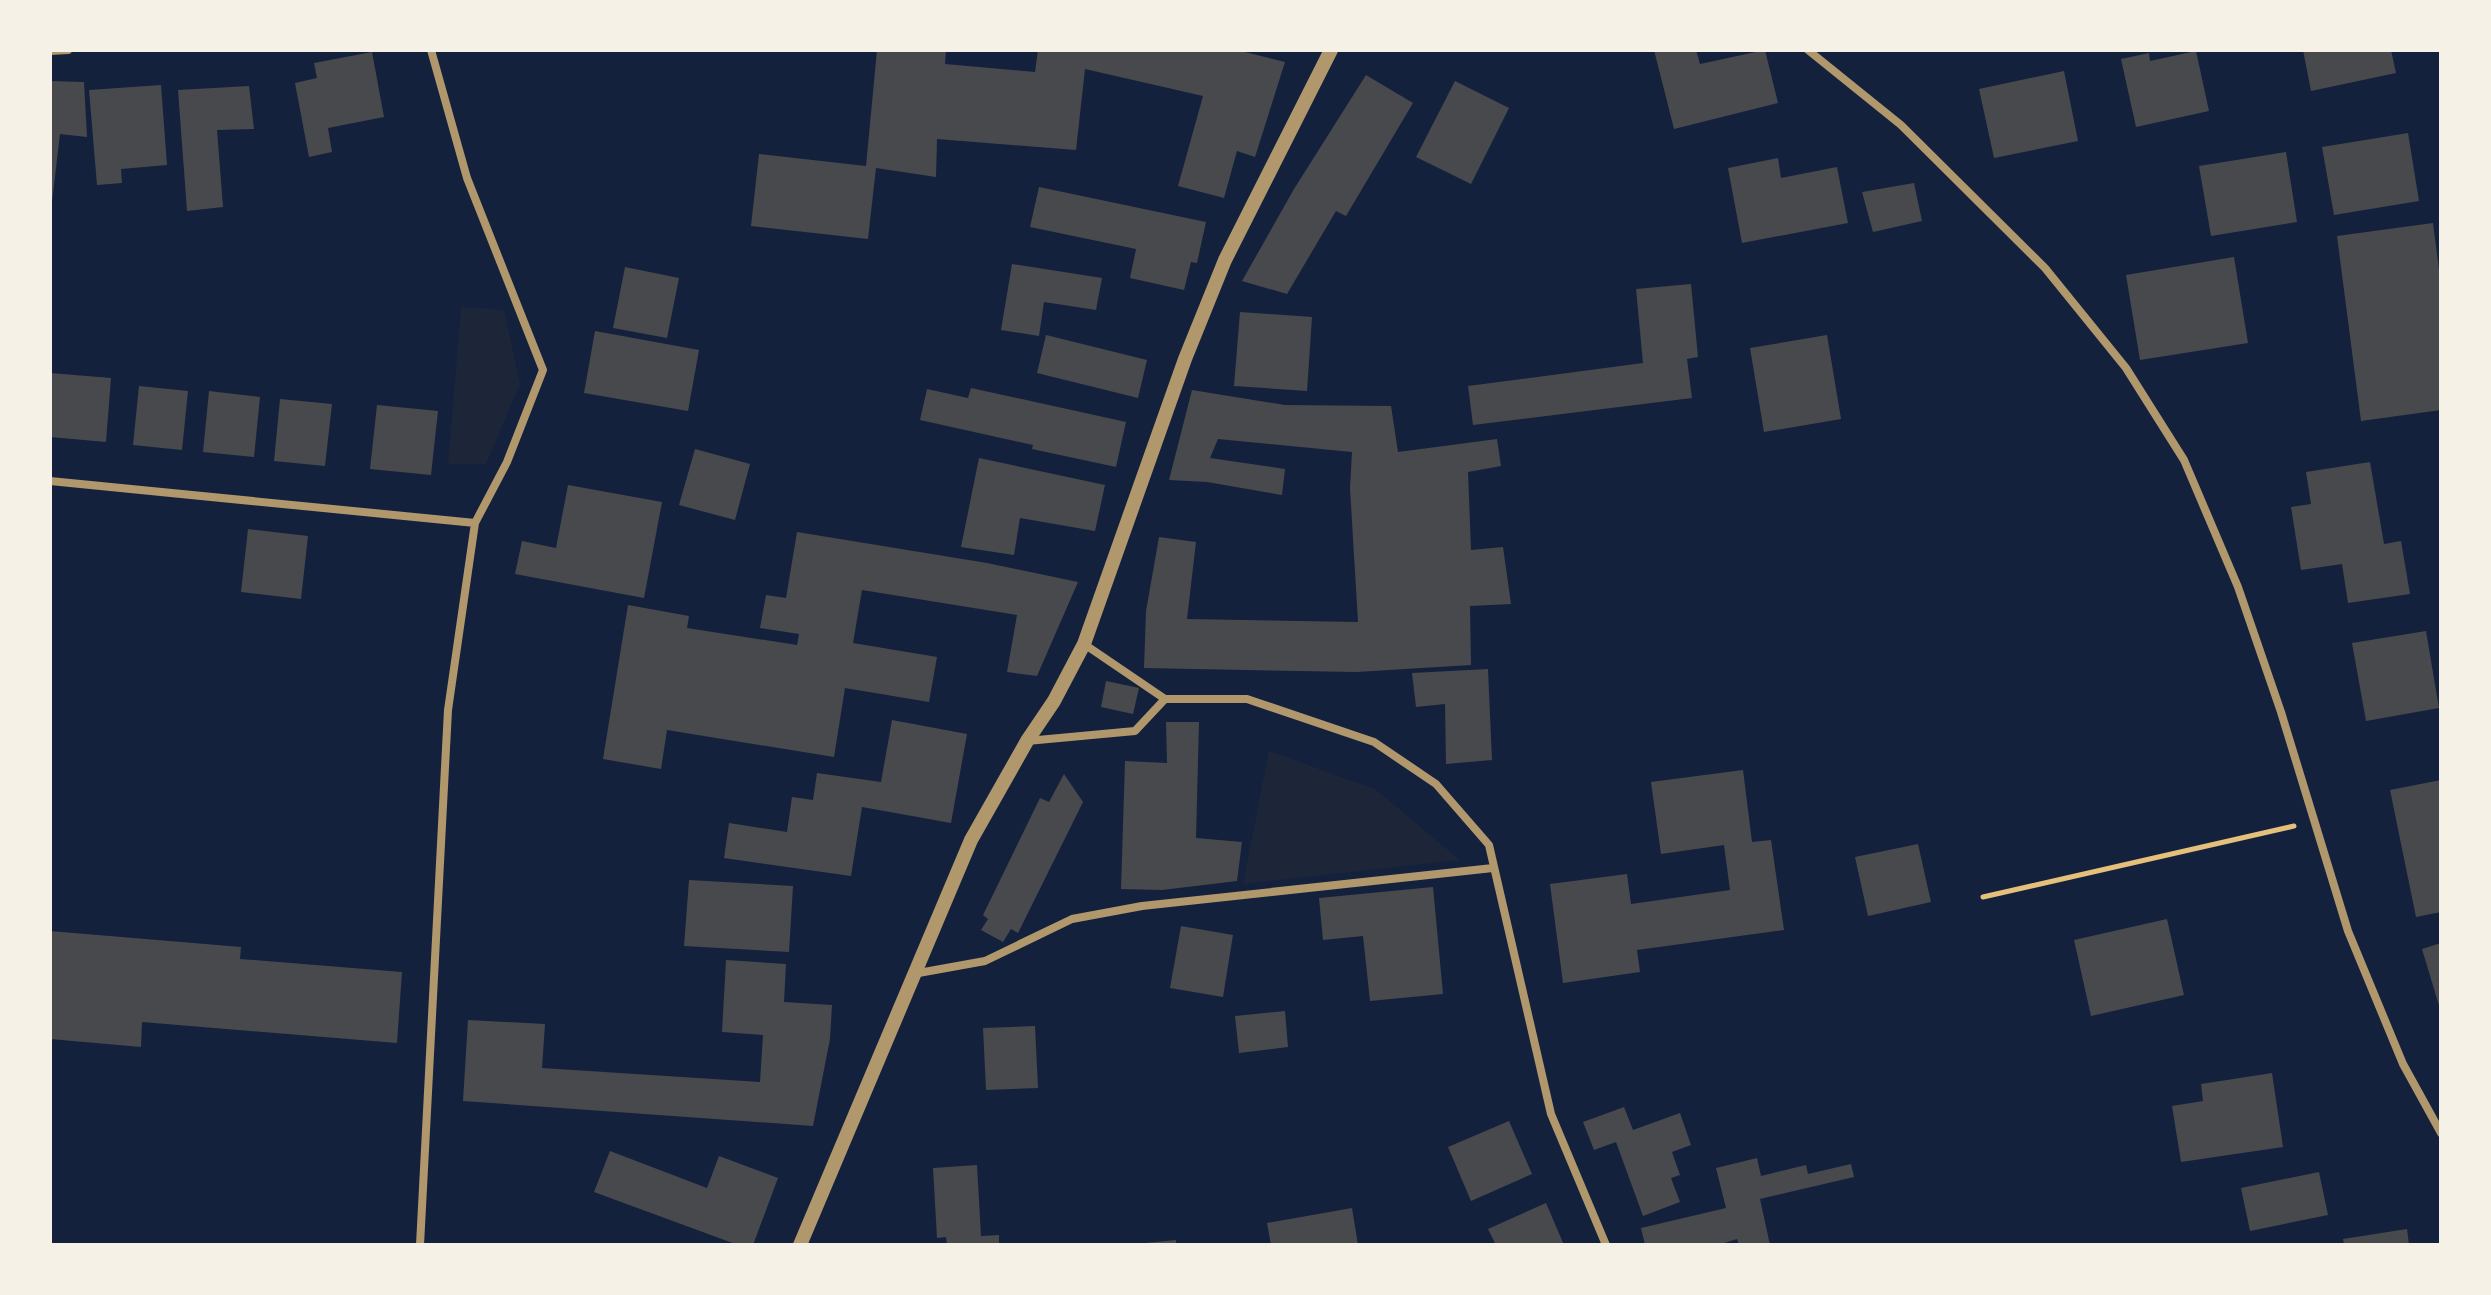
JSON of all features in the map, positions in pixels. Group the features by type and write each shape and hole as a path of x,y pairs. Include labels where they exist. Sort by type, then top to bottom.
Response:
{"street":[{"path":"50,51 68,50"},
{"path":"420,1245 448,710 475,523 507,462 543,370 467,178 431,50"},
{"path":"800,1245 971,840 1027,741 1054,701 1084,644 1185,359 1225,260 1331,50"},
{"path":"1808,50 1901,125 2045,268 2126,368 2184,460 2238,587 2348,931 2403,1064 2441,1133"},
{"path":"50,481 475,523"},
{"path":"1084,644 1165,699 1247,699 1374,742 1436,784 1489,845 1551,1114 1606,1245"},
{"path":"1027,741 1135,731 1165,699"},
{"path":"913,974 985,961 1072,919 1142,906 1493,868"}],"path":[{"path":"1983,897 2314,821"}],"shaded area":[{"path":"461,307 504,310 520,384 486,464 448,464"},
{"path":"1269,751 1375,789 1460,860 1243,884"}],"building":[{"path":"877,50 946,50 945,64 1035,72 1038,50 1237,50 1285,62 1255,157 1237,151 1224,198 1178,186 1203,96 1085,69 1076,150 937,139 936,177 876,168 868,239 751,226 759,154 866,166"},
{"path":"1654,50 1696,50 1700,64 1765,50 1778,103 1674,129"},
{"path":"2303,50 2391,50 2396,73 2311,91"},
{"path":"2196,51 2209,111 2136,127 2121,59 2149,53 2150,61"},
{"path":"372,52 384,117 328,128 332,152 309,157 295,83 317,78 314,63"},
{"path":"2064,71 2078,141 1994,158 1979,89"},
{"path":"1366,75 1413,103 1346,216 1336,211 1287,294 1242,281 1294,189"},
{"path":"50,81 84,82 87,137 60,134 52,202"},
{"path":"1455,81 1509,108 1471,184 1416,157"},
{"path":"161,85 167,165 121,169 122,183 97,185 89,90"},
{"path":"249,86 254,129 217,130 223,207 187,211 178,90"},
{"path":"2408,133 2419,201 2334,215 2322,147"},
{"path":"2286,152 2297,222 2211,236 2199,166"},
{"path":"1778,158 1781,178 1837,167 1848,223 1742,243 1728,168"},
{"path":"1914,183 1922,221 1873,232 1862,192"},
{"path":"1039,187 1206,222 1197,263 1191,262 1184,290 1130,278 1136,249 1030,227"},
{"path":"2433,223 2441,285 2441,410 2361,421 2337,236"},
{"path":"2234,257 2248,343 2140,360 2126,275"},
{"path":"1012,264 1102,278 1096,310 1044,302 1039,336 1001,330"},
{"path":"625,267 679,278 667,338 613,328"},
{"path":"1691,284 1698,357 1687,359 1692,398 1473,425 1468,386 1643,363 1636,289"},
{"path":"1240,312 1312,317 1307,391 1234,386"},
{"path":"595,331 699,350 688,411 584,393"},
{"path":"1046,335 1147,360 1138,398 1037,373"},
{"path":"1827,335 1841,419 1764,432 1750,348"},
{"path":"50,373 111,378 106,442 50,437"},
{"path":"139,386 188,391 182,450 133,445"},
{"path":"971,388 1126,422 1116,467 920,420 927,389 968,398"},
{"path":"1192,390 1285,405 1391,406 1398,452 1497,439 1501,466 1468,472 1471,550 1503,547 1511,604 1470,606 1471,665 1356,672 1144,668 1146,611 1159,537 1196,542 1187,619 1358,622 1350,488 1352,452 1218,439 1210,458 1285,469 1282,495 1207,482 1169,480"},
{"path":"209,391 260,397 254,457 203,452"},
{"path":"280,399 332,404 325,466 274,461"},
{"path":"377,405 438,411 431,475 370,469"},
{"path":"695,449 750,464 735,520 679,505"},
{"path":"979,458 1105,485 1095,531 1020,518 1014,555 961,547"},
{"path":"2370,462 2384,544 2401,541 2410,594 2348,603 2342,564 2301,570 2291,507 2311,504 2306,472"},
{"path":"568,485 662,502 644,598 515,574 522,541 556,548"},
{"path":"248,529 308,536 301,599 241,592"},
{"path":"797,532 987,563 1078,582 1037,676 1007,672 1017,615 862,590 853,643 937,657 929,702 845,688 834,757 667,730 661,769 603,759 628,605 689,616 687,628 797,645 799,634 760,628 766,595 786,598"},
{"path":"2426,631 2439,708 2366,721 2352,643"},
{"path":"1488,669 1492,760 1446,764 1445,704 1416,707 1412,673"},
{"path":"1106,681 1139,688 1133,714 1101,707"},
{"path":"892,720 967,734 951,823 862,807 851,876 724,858 729,823 787,832 792,797 813,800 817,773 881,782"},
{"path":"1166,722 1199,722 1196,838 1242,842 1237,881 1162,890 1121,889 1125,761 1167,763"},
{"path":"1743,770 1752,842 1771,840 1784,930 1637,950 1640,972 1563,983 1550,884 1627,874 1631,904 1730,890 1724,845 1661,854 1651,782"},
{"path":"1064,774 1083,802 1018,933 1011,929 1003,942 981,930 988,919 983,915 1040,798 1049,802"},
{"path":"2441,780 2441,912 2416,917 2390,790"},
{"path":"1918,844 1931,902 1868,916 1855,857"},
{"path":"689,880 793,886 789,952 684,946"},
{"path":"1433,887 1443,994 1370,1001 1363,936 1323,940 1319,898"},
{"path":"2167,919 2184,995 2091,1016 2074,940"},
{"path":"1181,926 1233,935 1223,997 1170,988"},
{"path":"50,931 241,947 240,959 402,972 397,1043 142,1022 141,1047 50,1039"},
{"path":"2441,943 2441,1009 2440,1009 2422,949"},
{"path":"726,960 786,964 784,1002 832,1005 830,1039 813,1126 463,1101 468,1020 545,1024 542,1068 760,1082 763,1035 722,1032"},
{"path":"1285,1011 1288,1047 1239,1053 1235,1016"},
{"path":"1035,1026 1038,1088 986,1090 983,1028"},
{"path":"2272,1073 2283,1147 2181,1162 2172,1106 2203,1101 2201,1084"},
{"path":"1624,1107 1633,1130 1680,1113 1691,1145 1672,1152 1680,1175 1671,1178 1680,1202 1643,1216 1616,1142 1594,1150 1583,1122"},
{"path":"1509,1121 1532,1174 1471,1201 1448,1147"},
{"path":"610,1151 707,1188 719,1156 778,1178 753,1245 738,1245 594,1192"},
{"path":"1757,1158 1761,1176 1806,1165 1808,1174 1851,1164 1854,1177 1760,1199 1770,1245 1739,1245 1737,1239 1718,1245 1645,1245 1641,1228 1726,1208 1716,1168"},
{"path":"977,1165 981,1236 999,1235 999,1245 947,1245 946,1237 937,1238 933,1168"},
{"path":"2319,1172 2328,1215 2250,1231 2241,1188"},
{"path":"1546,1203 1564,1245 1496,1245 1488,1229"},
{"path":"1352,1208 1358,1245 1271,1245 1267,1223"},
{"path":"2407,1229 2409,1245 2344,1245 2343,1239"},
{"path":"1176,1240 1176,1245 1145,1243"}]}
